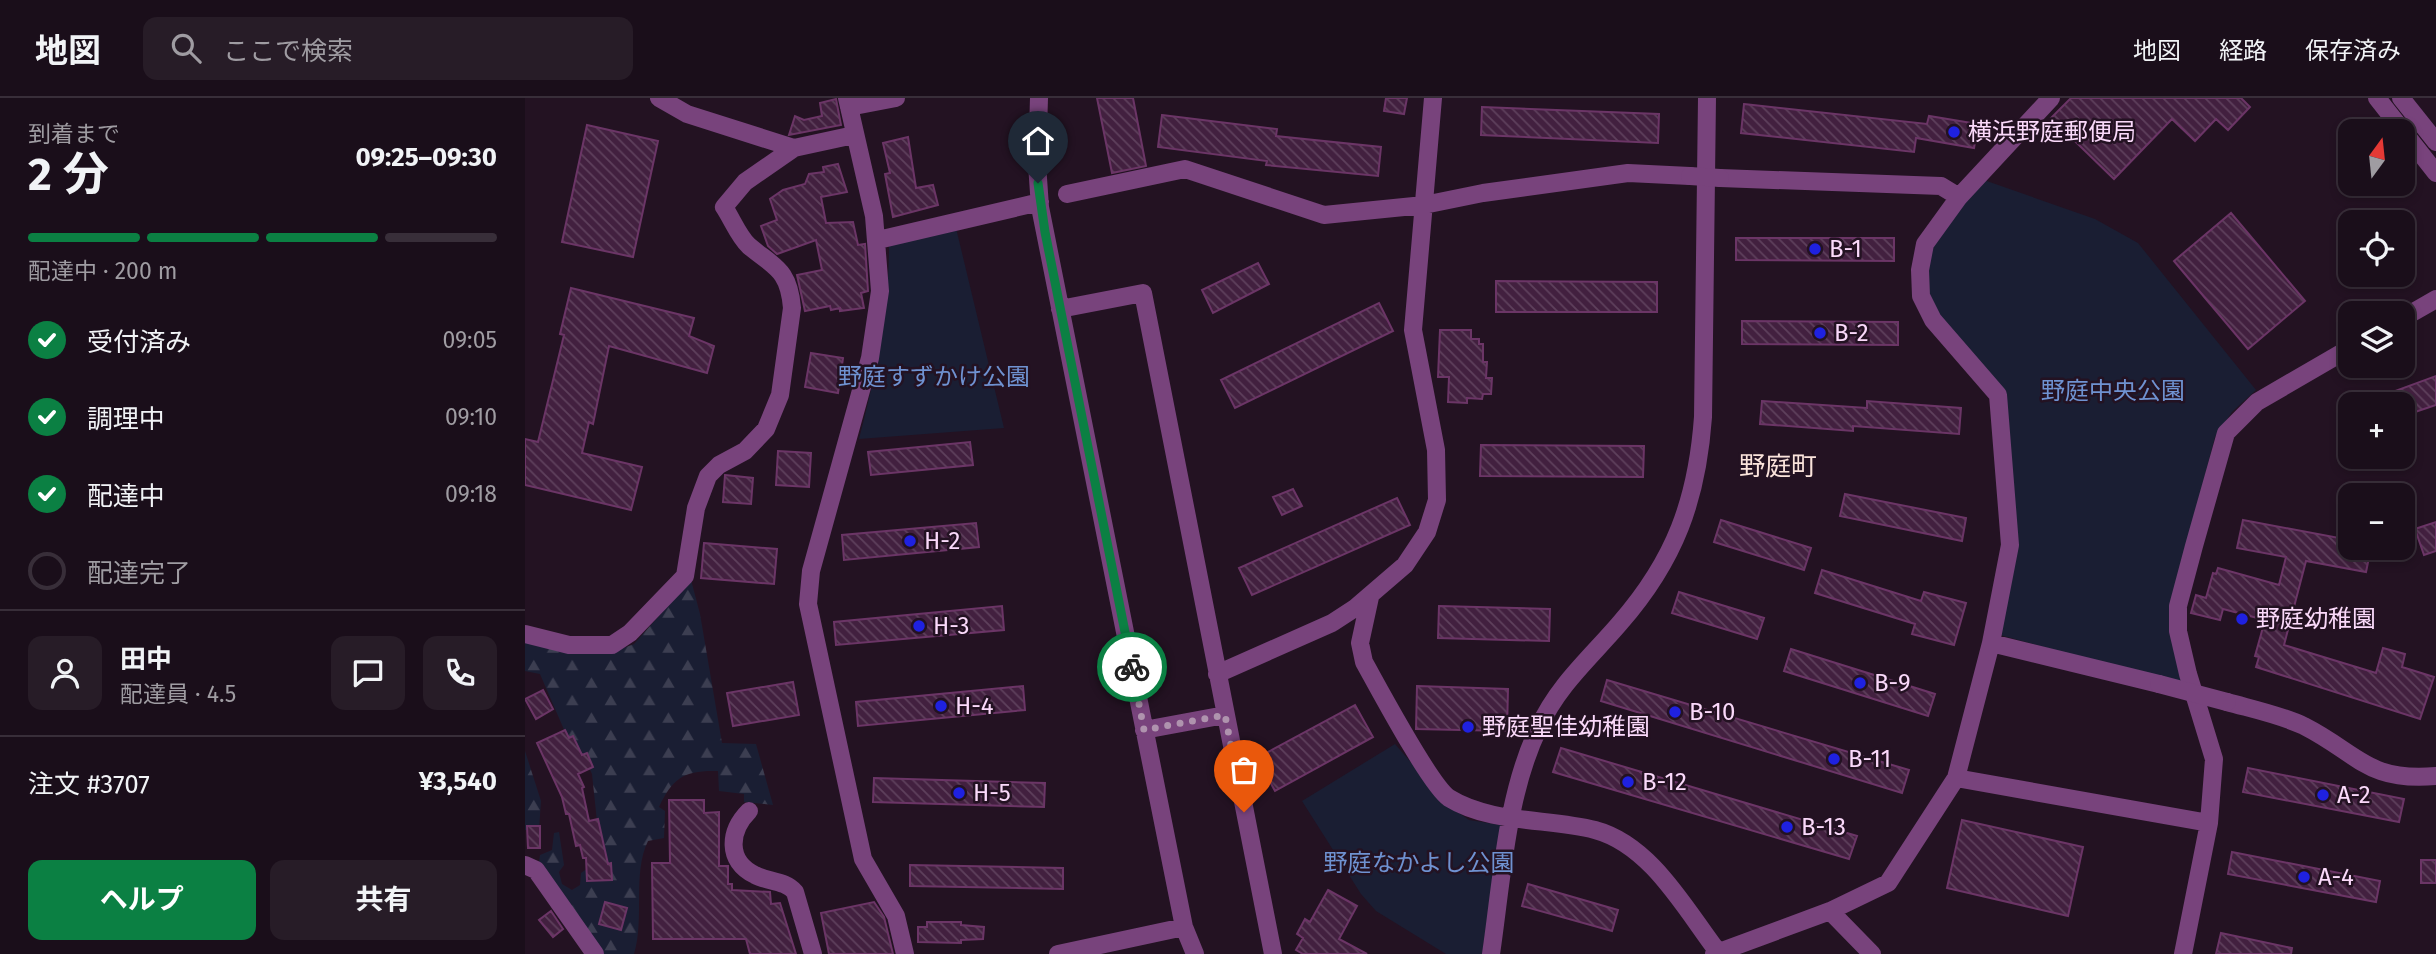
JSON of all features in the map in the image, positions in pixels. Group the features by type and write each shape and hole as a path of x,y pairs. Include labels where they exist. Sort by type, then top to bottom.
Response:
{"street":[{"path":"659,98 688,114 794,148"},
{"path":"896,98 848,103 878,240 880,291 870,358 811,572 808,604 863,859 896,916 905,954"},
{"path":"1039,98 1039,202 1184,928 1195,954"},
{"path":"1217,674 1332,623 1370,597 1405,565 1427,532 1437,500 1436,450 1413,330 1433,98"},
{"path":"1491,954 1513,817 1527,753 1547,710 1567,681 1655,579 1675,542 1691,500 1700,453 1703,417 1707,98"},
{"path":"1370,597 1360,643 1364,662 1439,789 1464,805 1513,817 1595,830 1644,858 1716,953 1830,911 1888,883 1956,778 1991,643 2010,545 1998,395 1933,320 1921,296 1920,270 1925,244 1959,197 2051,98"},
{"path":"2377,98 2436,173"},
{"path":"2401,98 2436,142"},
{"path":"525,634 569,645 612,645 630,633 685,576 696,508 708,476 719,465 745,451 766,429 780,395 792,307 791,293 781,271 747,244 725,207 745,182 794,148 854,135"},
{"path":"1067,194 1185,169 1324,215 1424,205 1483,193 1628,173 1941,186 1959,197"},
{"path":"878,240 1039,202"},
{"path":"1060,309 1143,293 1273,954"},
{"path":"2415,311 2436,299"},
{"path":"2183,954 2209,823 2214,759 2187,674 2178,631 2178,606 2227,433 2257,402 2338,355"},
{"path":"1991,643 2227,702 2304,726 2363,766 2388,775 2436,776"},
{"path":"1144,730 1225,715"},
{"path":"1956,778 2209,823"},
{"path":"749,811 737,823 732,840 736,853 746,869 756,876 790,886 795,892 813,954"},
{"path":"525,865 536,870 595,954"},
{"path":"1830,911 1872,954"},
{"path":"1058,954 1184,928"}],"green space":[{"name":"野庭中央公園","path":"1981,179 2095,219 2138,243 2256,390 2232,412 2215,437 2171,604 2169,630 2184,685 2000,635 2018,545 2001,392 1937,317 1927,295 1930,254 1944,224"},
{"name":"野庭すずかけ公園","path":"956,228 1004,428 859,439 880,343 887,294 889,245"},
{"path":"691,580 700,614 722,743 756,744 773,805 744,802 744,794 719,791 718,771 689,774 675,782 659,807 665,811 664,838 648,841 643,854 639,882 639,926 634,954 604,954 587,936 539,862 540,855 552,850 554,833 559,832 564,865 559,872 562,884 572,890 580,885 581,873 601,859 592,774 583,754 575,755 540,674 525,671 525,642 613,652 634,644"},
{"name":"野庭なかよし公園","path":"1395,744 1448,805 1469,820 1501,825 1482,954 1446,954 1376,911 1361,894 1302,801"},
{"path":"525,751 541,801 539,829 525,830"}],"building":[{"path":"1097,98 1133,98 1146,166 1112,173"},
{"path":"1386,98 1407,98 1404,114 1384,111"},
{"path":"2071,98 2241,98 2250,107 2228,130 2216,119 2195,141 2172,119 2114,179 2051,118"},
{"path":"836,99 841,125 789,135 795,116 804,120 822,116 820,103"},
{"path":"1744,104 1927,124 1929,116 1978,124 1974,148 1916,138 1914,152 1741,133"},
{"path":"1482,107 1659,114 1658,143 1481,135"},
{"path":"1162,115 1277,129 1276,136 1381,147 1378,176 1266,165 1267,161 1158,147"},
{"path":"587,125 658,141 633,257 562,242"},
{"path":"908,137 916,188 933,185 938,205 893,217 885,174 890,173 883,143"},
{"path":"838,164 847,192 821,197 826,223 853,222 858,245 865,244 868,291 861,293 864,308 840,311 840,308 831,310 830,306 805,311 797,275 822,270 816,240 777,254 768,246 761,226 777,220 770,199 783,190 805,184 809,174 824,172 823,167"},
{"path":"2231,213 2305,301 2248,349 2174,261"},
{"name":"B-1","path":"1736,238 1894,238 1894,261 1736,260"},
{"path":"1258,263 1269,284 1213,313 1202,290"},
{"path":"1496,281 1657,282 1657,312 1496,312"},
{"path":"571,288 694,318 689,336 714,346 707,373 609,346 593,424 589,422 582,453 642,467 631,510 525,485 525,439 538,442 564,335 560,334"},
{"path":"1379,303 1393,331 1235,408 1221,380"},
{"name":"B-2","path":"1742,321 1898,322 1898,345 1742,344"},
{"path":"1440,330 1471,330 1471,339 1479,339 1479,344 1483,344 1483,362 1487,362 1486,378 1492,378 1491,394 1483,394 1482,399 1467,398 1467,403 1448,402 1449,377 1438,377"},
{"path":"811,353 843,358 838,393 805,387"},
{"path":"2436,376 2436,405 2415,412 2415,392 2393,392"},
{"path":"1762,401 1867,408 1867,401 1961,408 1959,434 1853,426 1853,431 1760,424"},
{"path":"970,442 973,465 871,475 868,452"},
{"path":"1481,445 1644,446 1643,477 1480,476"},
{"path":"778,451 811,453 809,487 776,485"},
{"path":"725,475 753,478 751,504 723,502"},
{"path":"1293,489 1302,506 1282,515 1273,497"},
{"path":"1845,494 1966,518 1962,541 1840,516"},
{"path":"1397,498 1410,525 1252,595 1239,568"},
{"path":"1721,520 1811,548 1804,570 1714,542"},
{"path":"2243,520 2338,538 2338,560 2368,560 2366,572 2306,561 2284,645 2376,673 2383,648 2405,654 2402,667 2434,677 2420,719 2256,667 2259,657 2255,656 2265,620 2223,609 2220,620 2191,613 2196,595 2206,598 2213,573 2216,574 2218,568 2279,585 2286,557 2237,548"},
{"path":"2436,522 2436,551 2424,555 2415,529"},
{"name":"H-2","path":"976,523 979,547 844,560 842,535"},
{"path":"704,543 777,549 774,584 701,578"},
{"path":"1822,570 1921,601 1924,592 1966,603 1954,645 1912,634 1915,624 1815,593"},
{"path":"1679,592 1764,618 1757,639 1672,613"},
{"name":"H-3","path":"1002,606 1004,630 836,645 834,622"},
{"path":"1439,606 1550,609 1549,641 1438,638"},
{"name":"B-9","path":"1791,649 1935,694 1928,716 1784,671"},
{"path":"1607,680 1909,770 1902,793 1601,701"},
{"path":"793,682 799,715 733,726 727,693"},
{"name":"H-4","path":"1023,686 1025,710 858,726 856,702"},
{"path":"1417,686 1508,689 1507,731 1416,729"},
{"path":"543,690 553,709 536,719 525,699"},
{"path":"1355,705 1373,737 1275,791 1257,758"},
{"path":"565,730 569,738 573,736 582,755 587,753 593,767 578,774 584,787 582,788 589,821 598,819 608,864 611,863 612,880 587,881 586,858 583,858 580,845 576,846 569,814 566,814 562,797 537,743"},
{"path":"1561,748 1857,836 1849,859 1553,772"},
{"name":"A-2","path":"2248,768 2404,799 2399,822 2243,792"},
{"name":"H-5","path":"874,778 1045,783 1044,807 873,802"},
{"path":"669,800 704,800 704,813 719,812 719,866 728,866 728,884 732,884 732,890 770,892 771,904 780,903 796,954 750,954 746,939 653,939 652,863 670,863"},
{"path":"1962,820 2083,847 2068,916 1947,888"},
{"path":"527,826 540,826 540,848 528,848"},
{"name":"A-4","path":"2232,852 2380,881 2376,902 2228,874"},
{"path":"2421,860 2436,860 2436,883 2421,883"},
{"path":"910,865 1063,868 1063,889 910,886"},
{"path":"1528,884 1618,910 1612,931 1522,906"},
{"path":"1328,890 1357,906 1339,939 1367,954 1303,954 1296,950 1303,938 1297,934 1305,919 1310,922"},
{"path":"605,902 627,908 621,930 599,924"},
{"path":"874,902 884,917 893,954 829,954 821,913"},
{"path":"551,911 563,929 553,937 539,920"},
{"path":"927,922 961,922 961,925 984,927 983,939 961,940 961,943 918,942 918,927 927,927"},
{"path":"2221,933 2292,948 2291,954 2216,954"}],"way so far":[{"path":"1132,667 1144,730 1225,715 1244,812"}],"place":[{"name":"横浜野庭郵便局","path":"1954,132"},
{"name":"B-1","path":"1815,249"},
{"name":"B-2","path":"1820,333"},
{"name":"H-2","path":"910,541"},
{"name":"野庭幼稚園","path":"2242,619"},
{"name":"H-3","path":"919,626"},
{"name":"B-9","path":"1860,683"},
{"name":"H-4","path":"941,706"},
{"name":"B-10","path":"1675,712"},
{"name":"野庭聖佳幼稚園","path":"1468,727"},
{"name":"B-11","path":"1834,759"},
{"name":"B-12","path":"1628,782"},
{"name":"H-5","path":"959,793"},
{"name":"A-2","path":"2323,795"},
{"name":"B-13","path":"1787,827"},
{"name":"A-4","path":"2304,877"}],"district":[{"name":"野庭町","path":"1778,466"}],"route":[{"path":"1038,183 1045,232 1132,667"}]}
